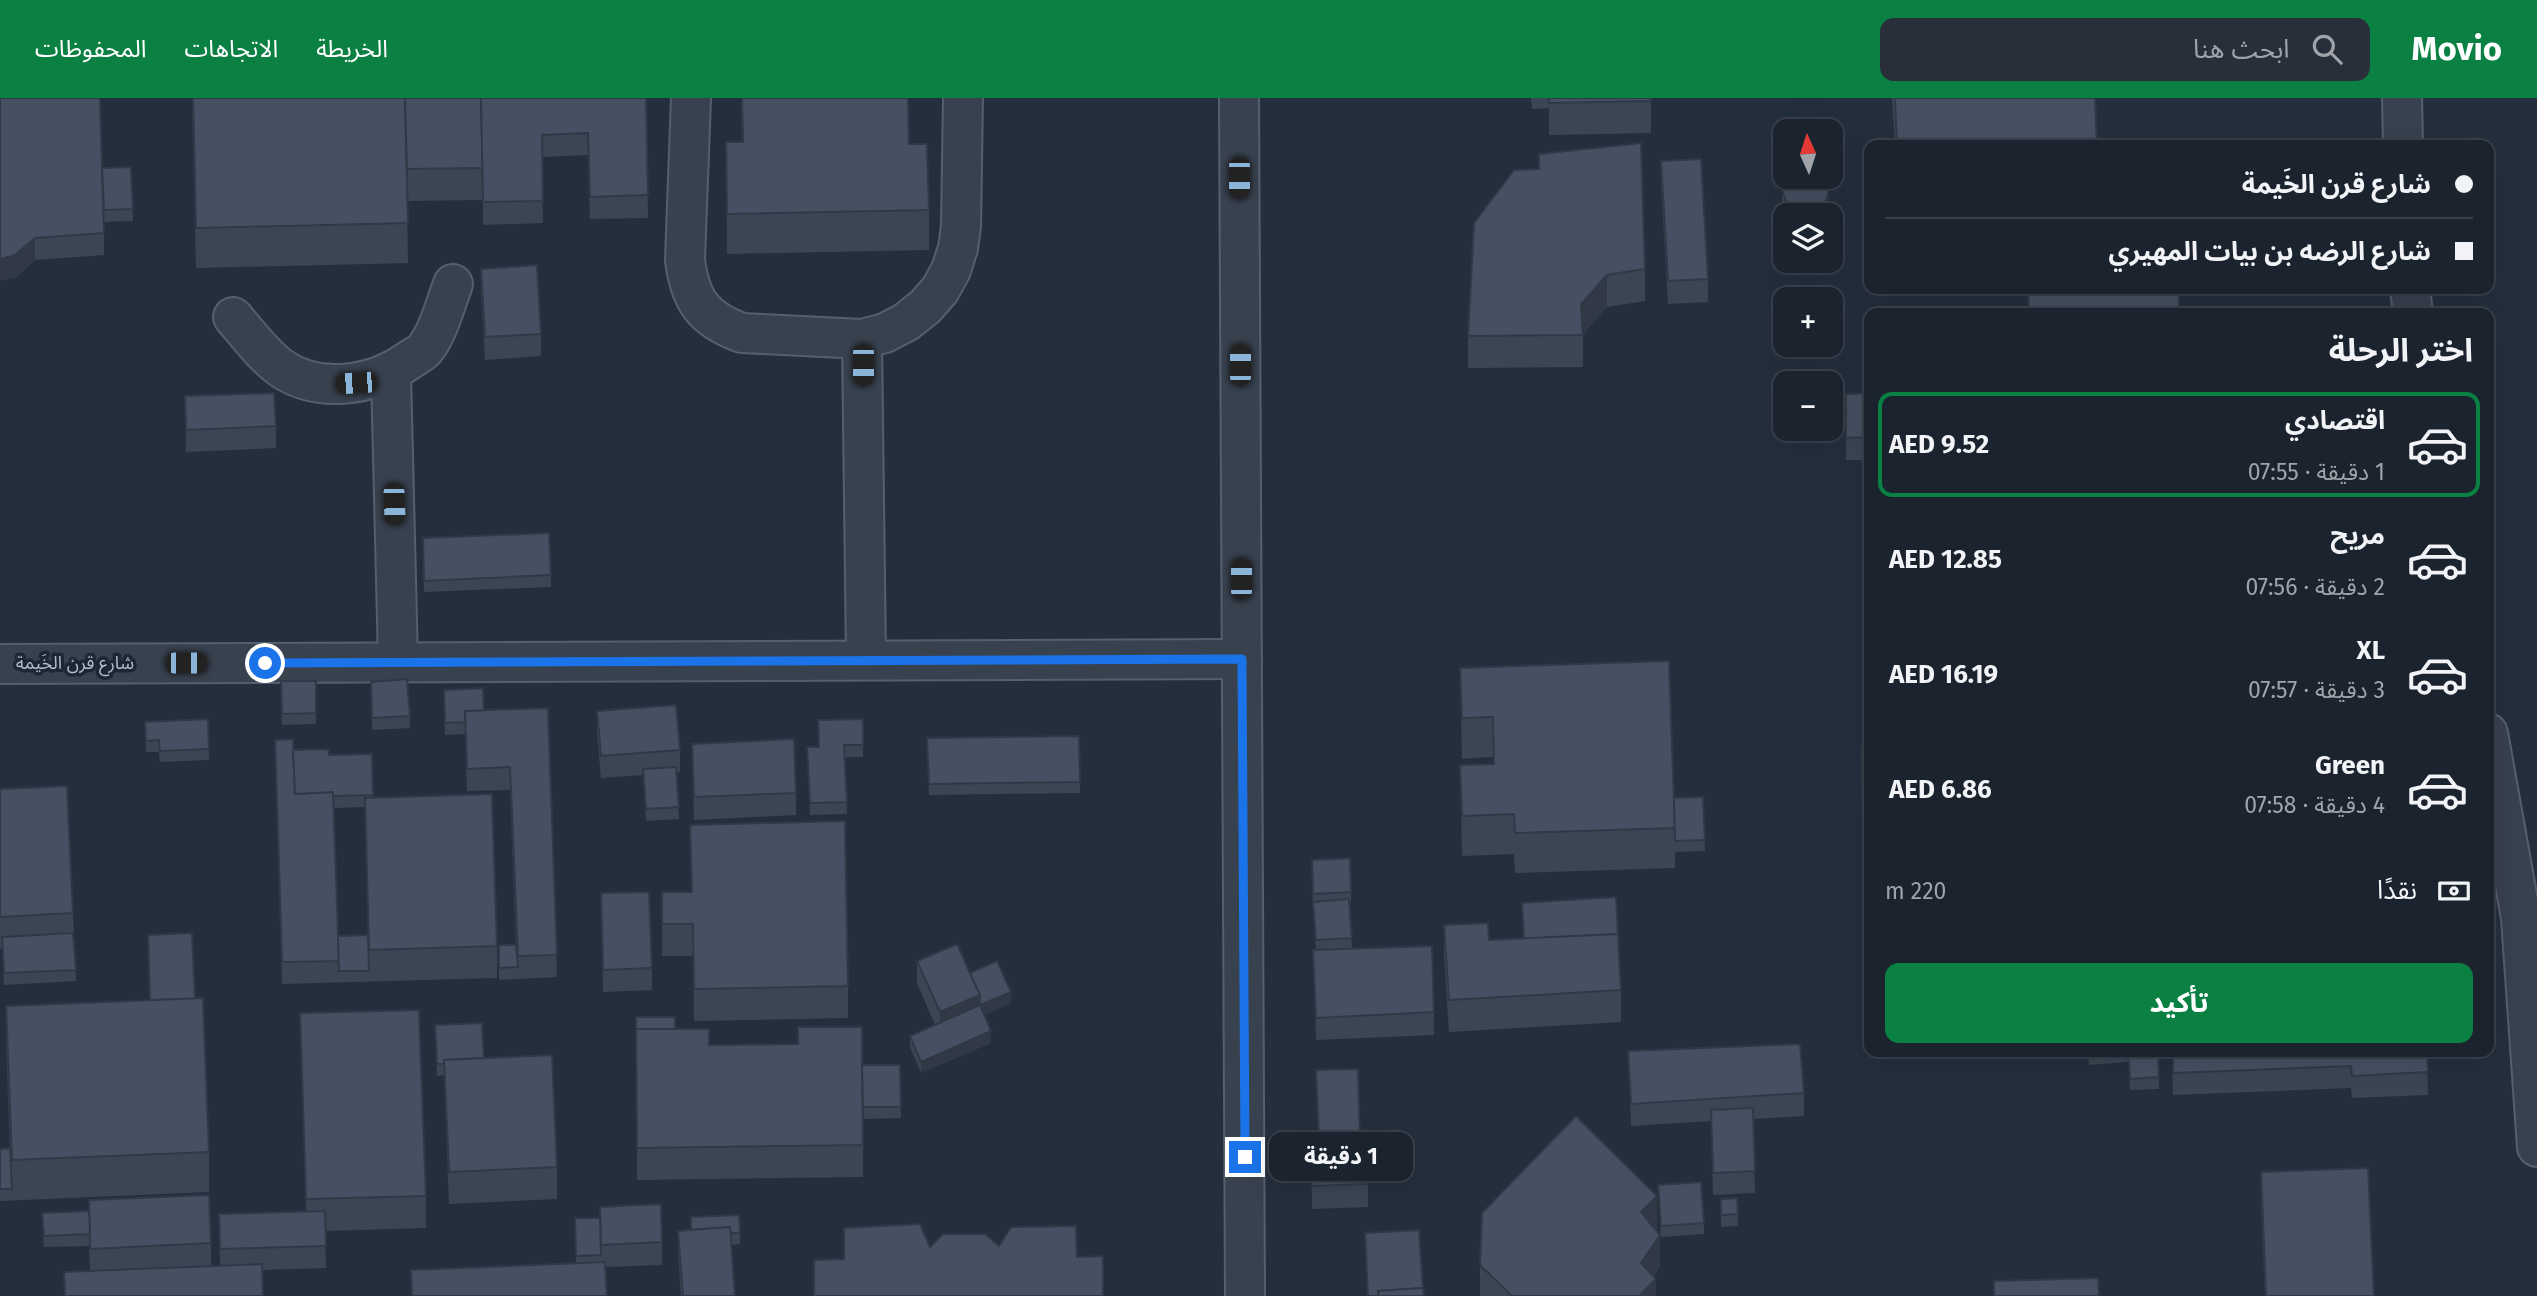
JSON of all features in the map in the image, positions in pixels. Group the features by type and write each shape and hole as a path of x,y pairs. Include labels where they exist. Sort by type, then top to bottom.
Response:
{"street":[{"path":"691,98 685,260 688,282 697,303 724,327 742,333 862,339 885,333 906,322 940,290 951,270 961,226 963,98"},
{"path":"1239,98 1245,1296"},
{"path":"2402,98 2403,140"},
{"path":"233,317 284,370 322,385 356,383 391,373 425,350 441,318 453,284"},
{"path":"862,339 866,660"},
{"path":"391,373 398,662"},
{"name":"شارع قرن الخَيمة","path":"0,664 1242,659"},
{"path":"2494,760 2529,916 2537,1147"}],"building":[{"path":"0,98 100,98 104,233 35,238 15,255 0,259"},
{"path":"193,98 405,98 408,223 196,228"},
{"path":"405,98 481,98 483,168 407,169"},
{"path":"481,98 646,98 648,195 590,197 588,133 542,135 543,201 483,202"},
{"path":"742,98 908,98 909,144 927,144 929,210 727,214 726,142 743,142"},
{"path":"1549,98 1651,98 1651,101 1549,103"},
{"path":"1895,98 2095,98 2097,140 1897,140"},
{"path":"1641,143 1645,269 1607,275 1581,304 1583,335 1468,336 1474,223 1514,170 1539,169 1539,154"},
{"path":"1701,159 1708,279 1668,281 1661,161"},
{"path":"131,167 133,209 104,210 102,168"},
{"path":"1829,189 1824,203 1787,203 1782,190"},
{"path":"537,265 541,334 485,337 481,269"},
{"path":"2028,294 2179,294 2179,308 2029,308"},
{"path":"274,393 276,426 186,430 185,396"},
{"path":"1864,393 1864,437 1846,438 1846,394"},
{"path":"549,533 551,575 424,581 423,538"},
{"path":"1669,661 1675,828 1515,833 1514,814 1462,816 1460,765 1494,764 1493,717 1462,718 1460,668"},
{"path":"407,679 410,716 372,718 371,682"},
{"path":"281,681 316,681 316,713 282,714"},
{"path":"483,688 484,711 465,711 465,722 445,723 444,690"},
{"path":"676,705 680,750 601,756 597,711"},
{"path":"548,708 557,955 518,956 510,767 467,769 465,711"},
{"path":"208,719 209,749 160,751 159,740 146,741 145,722"},
{"path":"863,719 863,745 844,745 847,802 810,803 807,747 819,747 818,720"},
{"path":"1079,736 1080,782 929,784 927,738"},
{"path":"293,739 295,794 333,792 339,961 282,962 275,740"},
{"path":"794,739 796,793 694,797 692,744"},
{"path":"1861,747 1864,747 1864,853"},
{"path":"328,749 329,755 372,754 373,795 333,796 333,792 295,794 293,750"},
{"path":"676,767 679,807 646,809 643,769"},
{"path":"67,786 73,913 0,917 0,789"},
{"path":"492,794 497,946 369,950 365,798"},
{"path":"1703,797 1705,840 1675,841 1674,798"},
{"path":"845,821 848,986 694,989 693,924 662,924 662,892 692,892 690,825"},
{"path":"1350,858 1351,892 1313,894 1312,860"},
{"path":"649,892 652,968 603,970 601,893"},
{"path":"1616,897 1618,934 1524,939 1522,903"},
{"path":"1349,899 1352,938 1316,940 1313,902"},
{"path":"1488,923 1489,940 1618,934 1621,990 1449,1000 1444,925"},
{"path":"73,933 76,970 4,973 2,937"},
{"path":"192,933 195,999 150,1000 148,935"},
{"path":"368,935 369,971 339,971 338,936"},
{"path":"957,944 980,995 940,1012 917,961"},
{"path":"499,945 516,945 518,967 499,968"},
{"path":"1432,946 1434,1012 1316,1018 1313,950"},
{"path":"997,961 1011,992 980,1005 980,995 970,973"},
{"path":"203,998 209,1152 12,1160 6,1006"},
{"path":"980,1005 991,1031 921,1062 910,1036"},
{"path":"419,1010 426,1196 306,1199 300,1013"},
{"path":"636,1017 675,1017 675,1029 636,1029"},
{"path":"482,1023 484,1058 444,1060 445,1064 437,1064 435,1025"},
{"path":"798,1027 862,1027 863,1145 637,1148 636,1029 709,1029 709,1045 798,1044"},
{"path":"1800,1044 1804,1093 1631,1104 1628,1051"},
{"path":"552,1055 557,1167 449,1172 444,1060"},
{"path":"2128,1057 2158,1057 2159,1077 2130,1079"},
{"path":"2173,1057 2427,1057 2428,1072 2352,1076 2351,1066 2173,1073"},
{"path":"862,1065 900,1065 901,1107 863,1107"},
{"path":"1358,1069 1360,1138 1319,1139 1316,1070"},
{"path":"1753,1108 1755,1171 1713,1173 1711,1110"},
{"path":"1576,1116 1657,1196 1641,1212 1660,1235 1641,1263 1656,1279 1639,1296 1512,1296 1480,1265 1482,1213"},
{"path":"1367,1138 1368,1184 1312,1186 1311,1139"},
{"path":"10,1148 12,1189 0,1189 0,1149"},
{"path":"2368,1168 2374,1296 2266,1296 2261,1172"},
{"path":"1701,1182 1704,1223 1661,1226 1658,1185"},
{"path":"209,1195 211,1243 90,1249 89,1200"},
{"path":"1737,1198 1738,1214 1721,1215 1721,1199"},
{"path":"661,1204 662,1242 601,1245 600,1207"},
{"path":"89,1211 90,1234 44,1236 42,1213"},
{"path":"325,1211 326,1246 220,1249 219,1214"},
{"path":"739,1215 740,1233 730,1233 730,1227 691,1230 691,1217"},
{"path":"575,1218 600,1218 601,1255 576,1256"},
{"path":"920,1224 930,1247 943,1234 985,1234 999,1246 1011,1227 1076,1226 1077,1257 1103,1256 1103,1296 814,1296 814,1260 844,1259 844,1228"},
{"path":"730,1227 735,1296 683,1296 678,1231"},
{"path":"1419,1230 1423,1288 1378,1291 1378,1296 1368,1296 1365,1233"},
{"path":"605,1262 607,1296 412,1296 411,1270"},
{"path":"262,1264 263,1296 65,1296 64,1272"},
{"path":"2098,1278 2099,1296 1994,1296 1994,1281"},
{"path":"1423,1288 1424,1296 1379,1296 1378,1291"}],"route":[{"path":"265,663 1242,659 1245,1157"}]}
